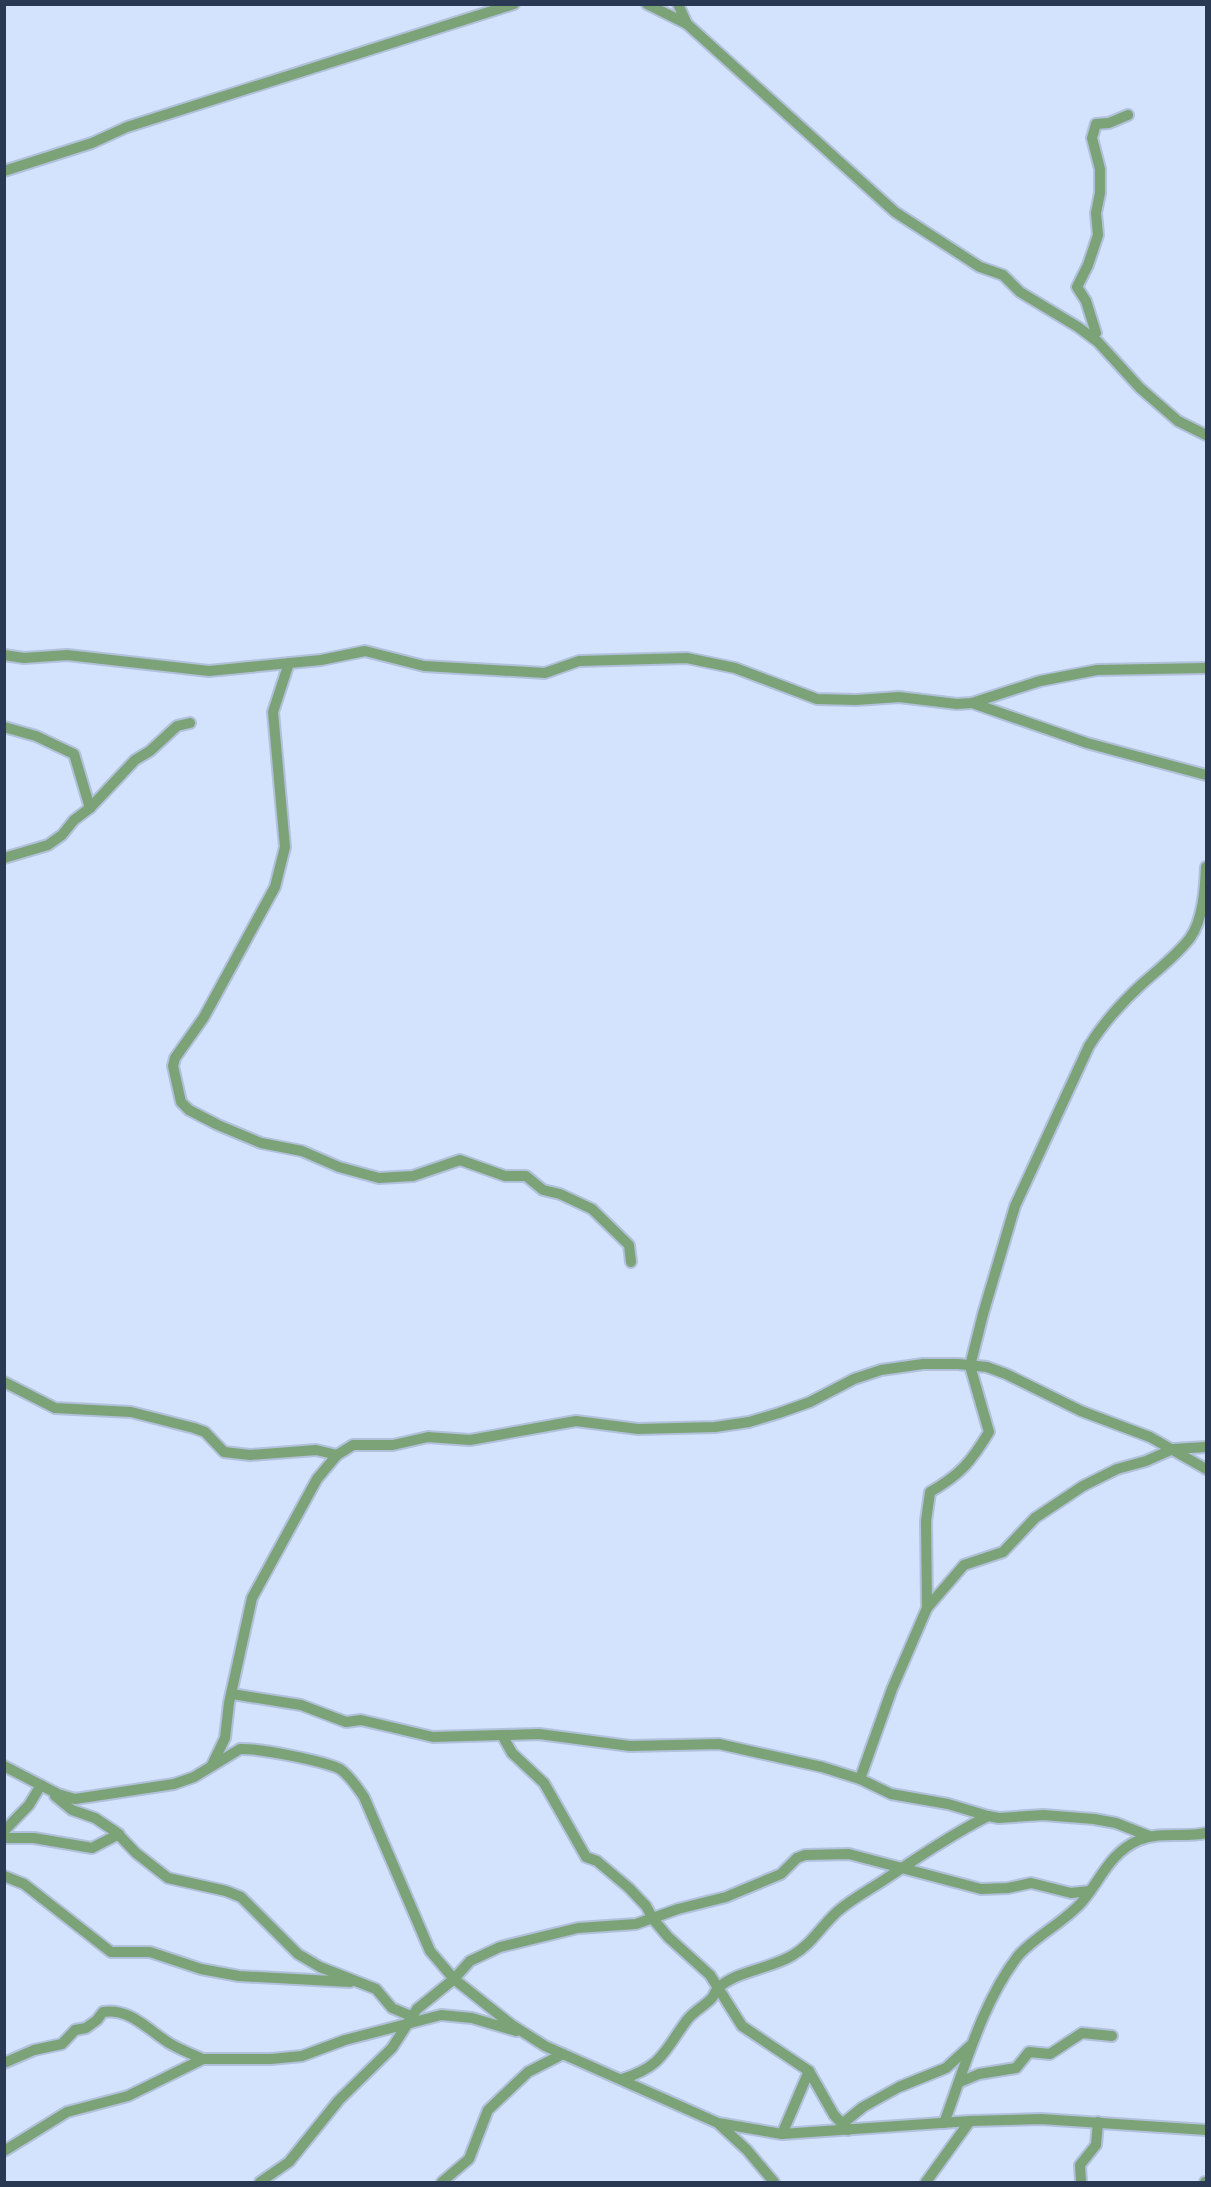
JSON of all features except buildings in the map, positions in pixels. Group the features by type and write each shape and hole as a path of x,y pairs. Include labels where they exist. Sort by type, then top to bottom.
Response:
{"street":[{"path":"4,171 92,143 127,127 514,4"},
{"path":"647,4 687,24 895,212 980,267 1003,275 1020,292 1078,327 1098,342 1140,388 1178,421 1206,435"},
{"path":"678,4 687,24"},
{"path":"1096,333 1086,301 1077,287 1088,265 1098,235 1096,213 1100,193 1100,170 1098,153 1092,138 1096,124 1109,123 1128,115"},
{"path":"4,655 24,658 67,655 209,671 321,660 375,651 424,666 545,673 579,661 687,658 735,668 817,699 856,700 899,697 972,703 1016,716 1065,736 1206,775"},
{"path":"289,663 273,712 282,805 284,857 271,898 204,1017 175,1058 173,1066 181,1102 218,1125 261,1143 302,1151 339,1167 379,1178 398,1179 460,1161 482,1166 505,1176 526,1176 543,1190 560,1194 592,1209 628,1245 632,1262"},
{"path":"972,703 1040,681 1097,670 1187,666 1206,668"},
{"path":"4,858 56,840 135,760 150,751 177,726 190,723"},
{"path":"4,727 36,736 74,754 90,808"},
{"path":"927,1608 927,1521 930,1492 955,1478 990,1432 970,1366 995,1268 1015,1206 1089,1046 1113,1013 1189,938 1200,911 1206,867"},
{"path":"210,1768 225,1737 252,1598 317,1479 337,1455 353,1445 393,1445 428,1437 470,1440 576,1421 638,1429 716,1427 749,1422 779,1413 810,1402 854,1379 881,1370 923,1364 987,1367 1006,1374 1073,1408 1150,1437 1206,1469"},
{"path":"4,1382 55,1408 131,1412 194,1428 205,1432 224,1452 250,1455 316,1450 337,1455"},
{"path":"860,1779 885,1706 927,1608 964,1565 1003,1552 1025,1527 1064,1497 1116,1469 1146,1461 1173,1449 1206,1447"},
{"path":"232,1694 301,1705 333,1719 346,1722 361,1720 423,1735 558,1735 630,1746 719,1744 822,1767 860,1779 891,1794 948,1804 988,1816 999,1818 1043,1815 1094,1819 1116,1823 1149,1836 1206,1833"},
{"path":"502,1735 512,1753 544,1783 586,1857 597,1861 629,1888 646,1906 668,1937 710,1975 742,2026 809,2071 845,2127"},
{"path":"4,1766 66,1798 81,1798 174,1784 210,1768 240,1749 327,1764 348,1775 364,1797 378,1825 399,1883 430,1951 454,1979 525,2034 563,2054 717,2123 782,2134 845,2127 1041,2119 1206,2130"},
{"path":"4,1831 45,1787"},
{"path":"45,1787 72,1810 95,1818 119,1834 126,1845 159,1873 180,1882 234,1893 298,1954 320,1967 376,1989 408,2020"},
{"path":"622,2079 640,2073 667,2053 690,2016 711,2000 718,1988 735,1978 773,1966 794,1954 811,1941 839,1911 901,1867 988,1816"},
{"path":"4,1838 34,1838 92,1848 119,1834"},
{"path":"944,2123 972,2044 995,1995 1020,1954 1064,1919 1090,1891 1105,1867 1118,1854 1149,1836"},
{"path":"260,2182 289,2163 339,2100 392,2048 408,2020 454,1979 470,1961 500,1947 559,1931 628,1925 726,1897 781,1874 797,1858 805,1855 849,1854 981,1888 1008,1888 1031,1883 1071,1893 1090,1891"},
{"path":"4,1876 24,1884 111,1952 150,1952 201,1969 239,1976 365,1983"},
{"path":"4,2063 34,2050 62,2044 75,2030 86,2028 103,2012 113,2011 132,2017 168,2042 203,2059 271,2060 302,2056 408,2020 455,2014 525,2034"},
{"path":"960,2082 978,2074 1016,2068 1029,2052 1050,2054 1082,2033 1112,2036"},
{"path":"845,2127 863,2107 899,2087 945,2068 972,2044"},
{"path":"442,2182 469,2159 488,2110 528,2073 563,2054"},
{"path":"4,2151 67,2112 144,2090 203,2059"},
{"path":"782,2134 809,2071"},
{"path":"926,2182 970,2121"},
{"path":"1081,2182 1080,2165 1096,2145 1098,2122"},
{"path":"717,2123 747,2150 774,2182"}]}
